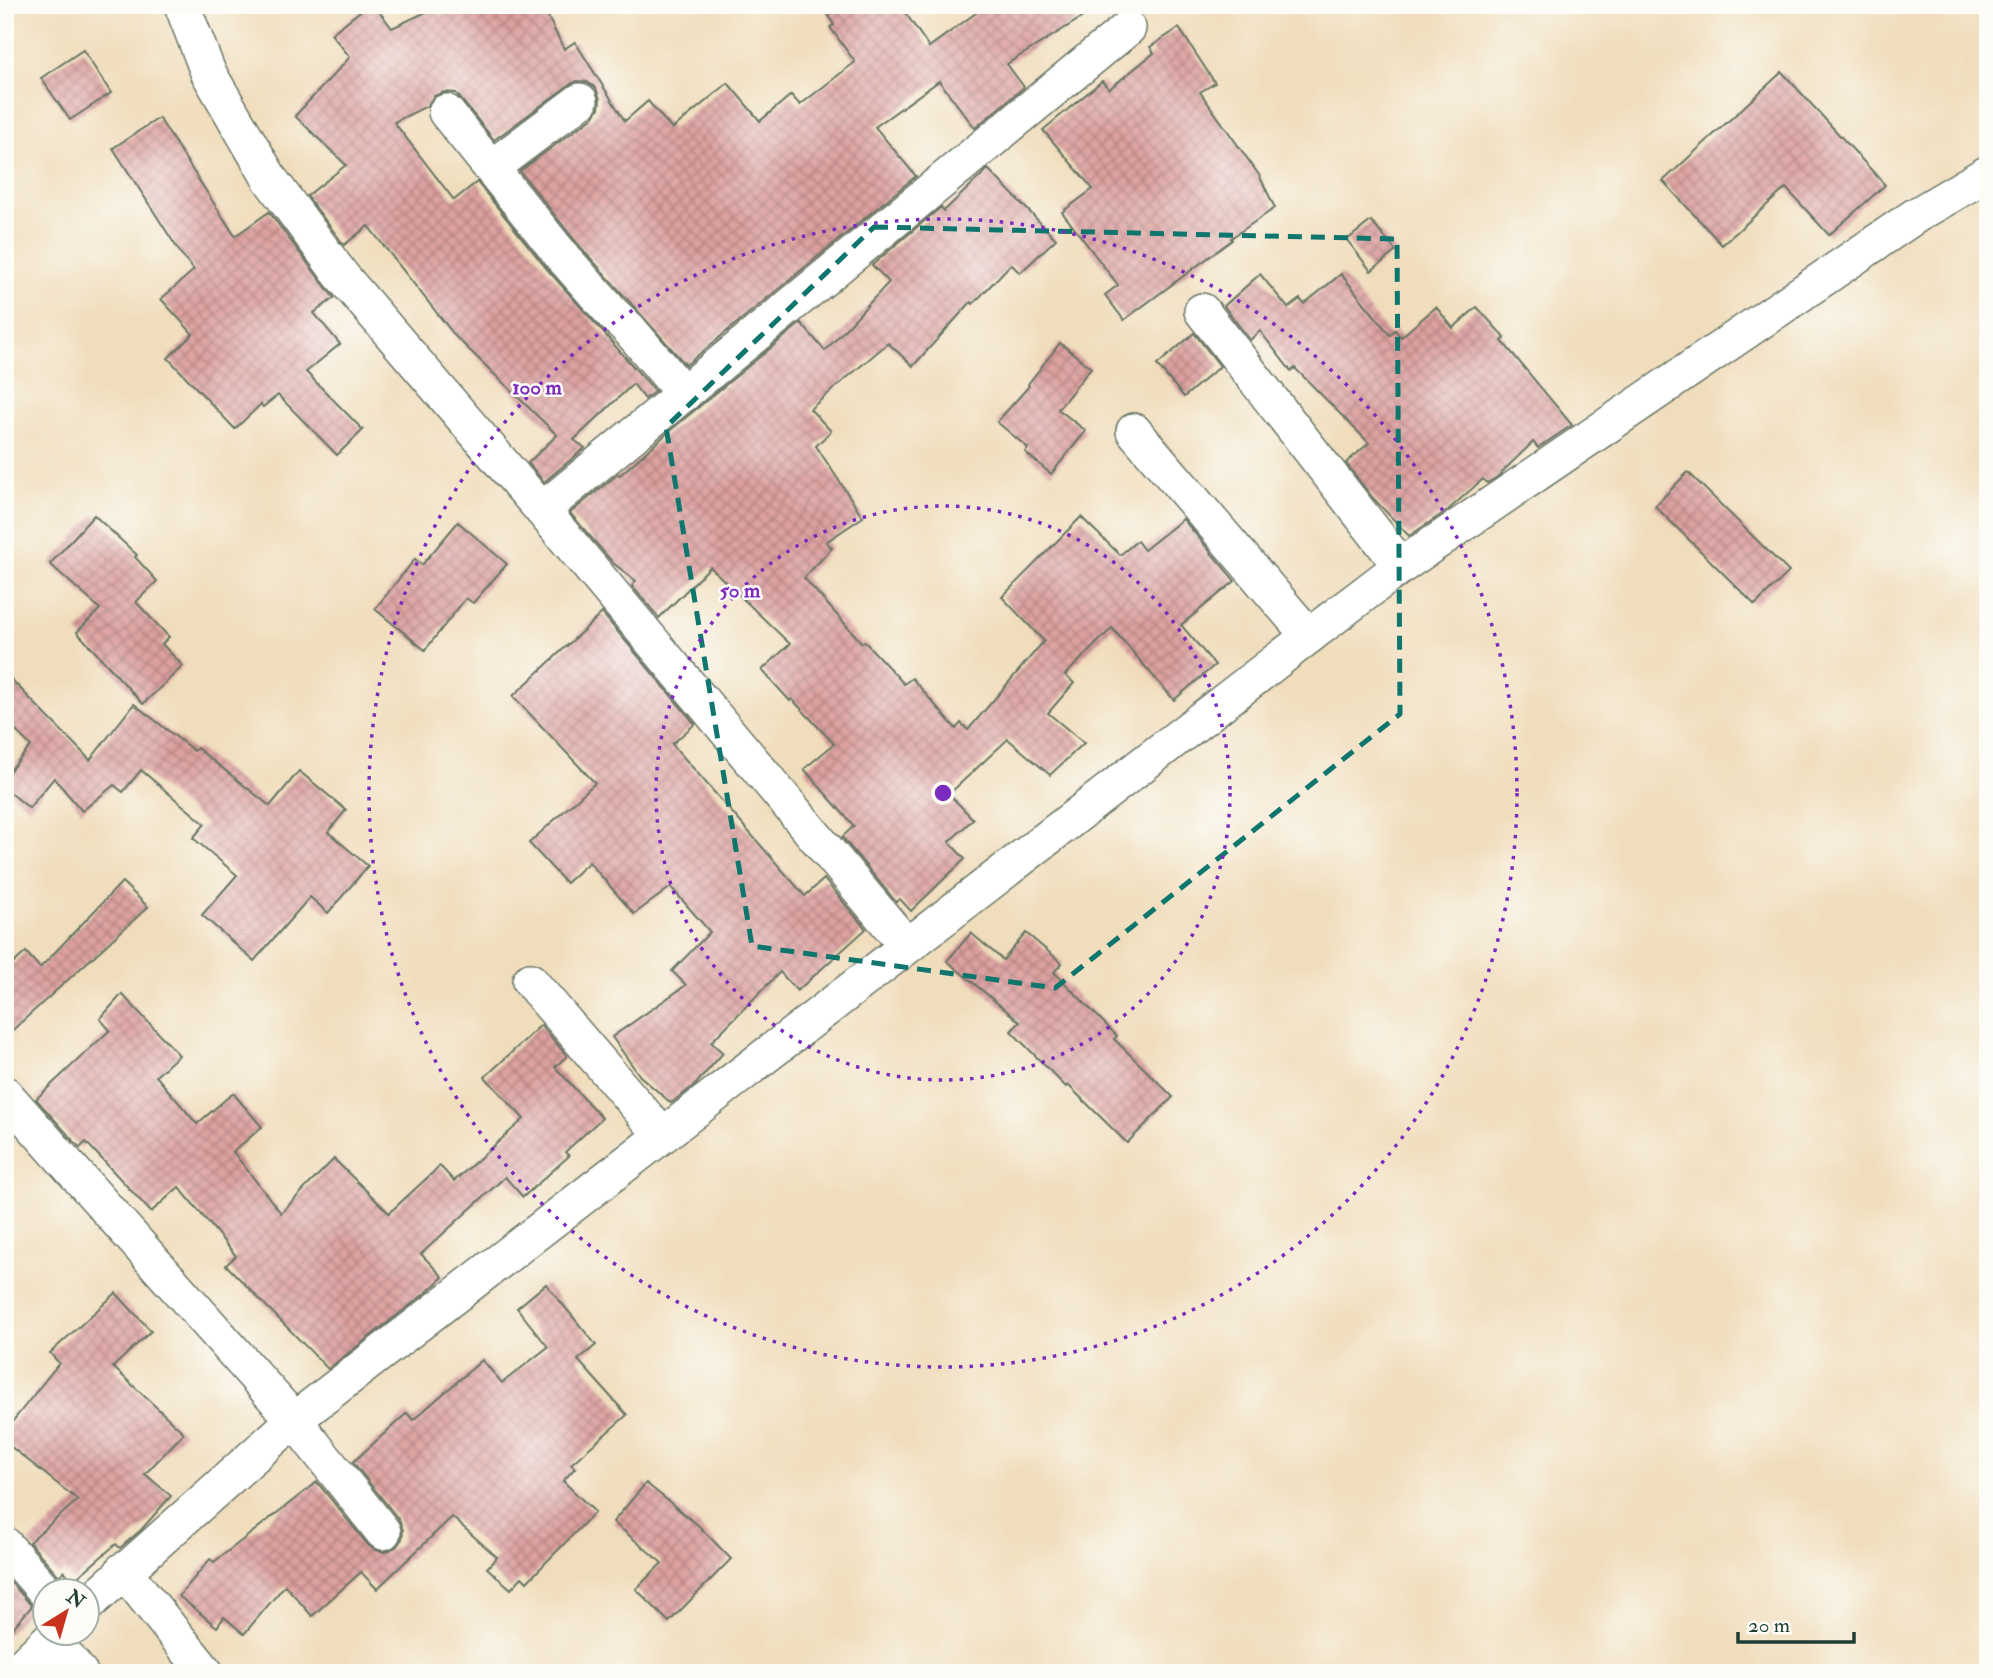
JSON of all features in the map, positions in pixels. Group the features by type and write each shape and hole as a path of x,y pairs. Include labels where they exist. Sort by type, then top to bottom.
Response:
{"street":[{"path":"183,5 208,72 270,179 341,275 542,510 907,946"},
{"path":"542,510 1128,28"},
{"path":"492,167 580,101"},
{"path":"446,112 562,256 684,394"},
{"path":"102,1590 294,1420 1401,566 1915,216 1988,173"},
{"path":"1202,312 1401,566"},
{"path":"1134,431 1309,636"},
{"path":"530,981 662,1135"},
{"path":"5,1094 294,1420 383,1532"},
{"path":"5,1545 32,1576"},
{"path":"123,1570 206,1673"},
{"path":"15,1673 43,1646"},
{"path":"62,1646 80,1673"}],"highlighted area":[{"path":"874,227 1397,239 1400,714 1055,988 752,946 666,427"}],"building":[{"path":"368,5 374,5 392,28 441,5 542,5 564,49 575,42 625,121 648,101 672,129 728,83 760,121 791,95 800,105 855,62 830,27 834,25 823,5 900,5 929,47 987,5 1102,5 1007,64 1024,87 975,128 939,81 875,127 916,176 686,365 577,243 520,171 593,117 599,108 600,99 596,88 587,82 577,81 569,85 494,140 456,93 444,92 434,96 427,106 394,122 454,200 477,182 547,269 655,391 645,399 633,384 574,440 585,448 544,482 528,463 557,435 456,337 368,226 344,245 307,196 346,165 295,116 350,57 331,34"},
{"path":"1179,28 1215,83 1200,92 1259,175 1275,208 1231,238 1232,240 1124,320 1105,295 1118,285 1062,212 1093,189 1043,130 1102,81 1109,89 1154,53 1150,47"},
{"path":"83,50 111,93 70,120 41,78"},
{"path":"1782,72 1885,185 1829,235 1786,188 1722,245 1663,181"},
{"path":"159,118 235,236 269,212 334,298 314,313 340,344 306,372 363,430 337,455 278,395 263,407 261,404 235,429 168,358 193,334 161,299 194,270 113,148"},
{"path":"988,169 1056,239 1020,273 1011,264 973,304 971,302 913,366 888,343 810,409 831,431 816,446 863,517 826,542 832,548 804,578 862,643 864,641 904,684 912,678 956,729 961,723 968,730 1044,641 1002,597 1081,517 1120,555 1137,541 1144,550 1183,519 1235,581 1181,625 1215,665 1174,700 1112,628 1065,675 1074,683 1048,713 1084,743 1050,775 1008,739 949,794 973,819 949,842 965,859 911,911 900,899 896,902 842,837 854,826 804,769 834,744 762,670 790,644 710,567 659,618 632,586 636,581 613,563 570,513 620,475 801,323 825,351 889,282 872,265 941,207 944,211"},
{"path":"1371,221 1396,251 1371,271 1347,240"},
{"path":"1260,274 1288,308 1300,299 1304,304 1341,274 1390,335 1395,330 1401,337 1436,307 1453,328 1477,307 1505,338 1502,341 1572,425 1538,448 1533,442 1497,477 1487,483 1483,479 1448,510 1409,536 1372,497 1346,463 1369,443 1295,368 1291,371 1260,331 1250,340 1224,306"},
{"path":"1194,333 1220,366 1184,397 1157,365"},
{"path":"1060,343 1091,368 1058,409 1086,431 1051,474 1025,452 1028,448 997,422 1029,386"},
{"path":"1688,472 1789,572 1755,605 1655,506"},
{"path":"94,515 137,555 135,557 157,581 136,602 169,637 162,644 183,666 143,704 77,632 100,609 50,564"},
{"path":"458,522 507,564 473,603 466,598 425,650 375,609 415,559 422,565"},
{"path":"602,613 695,724 672,744 805,896 824,879 866,929 797,991 780,972 711,1042 723,1053 695,1085 671,1103 640,1076 612,1037 686,985 672,971 710,932 671,887 634,914 589,862 566,883 529,843 595,783 513,696"},
{"path":"5,673 90,760 134,704 194,751 197,748 270,806 299,771 346,810 328,832 368,866 328,913 310,897 254,961 202,915 237,875 193,838 205,824 141,770 123,792 114,785 82,811 54,778 29,808 5,788 5,776 31,746 5,720"},
{"path":"122,882 148,907 5,1037 5,971 26,952 40,968"},
{"path":"971,933 1003,960 1026,933 1062,963 1054,972 1117,1036 1114,1039 1173,1097 1127,1143 1011,1031 1020,1022 947,961"},
{"path":"122,994 179,1055 156,1076 197,1124 233,1093 262,1127 233,1152 281,1213 334,1159 389,1213 440,1166 454,1181 524,1119 485,1077 541,1025 567,1056 555,1067 602,1118 565,1152 569,1156 523,1197 505,1177 421,1254 443,1277 328,1369 226,1265 236,1256 179,1187 151,1212 86,1142 80,1148 36,1099 110,1030 100,1019"},
{"path":"546,1284 596,1345 578,1360 627,1415 571,1464 575,1468 563,1481 595,1512 527,1582 522,1577 511,1589 487,1568 497,1557 452,1517 377,1589 361,1572 312,1616 285,1585 244,1634 224,1617 217,1627 179,1596 210,1559 214,1562 317,1482 368,1545 385,1552 396,1547 402,1539 403,1530 399,1520 353,1462 407,1413 413,1420 482,1360 502,1383 548,1347 517,1308"},
{"path":"116,1293 151,1331 113,1367 184,1433 145,1474 171,1496 141,1530 120,1548 116,1544 79,1576 68,1576 64,1571 59,1576 29,1542 78,1500 5,1442 5,1431 59,1363 50,1353"},
{"path":"646,1483 699,1526 731,1559 669,1622 636,1589 662,1563 613,1522"},
{"path":"5,1576 32,1606 5,1637"}]}
